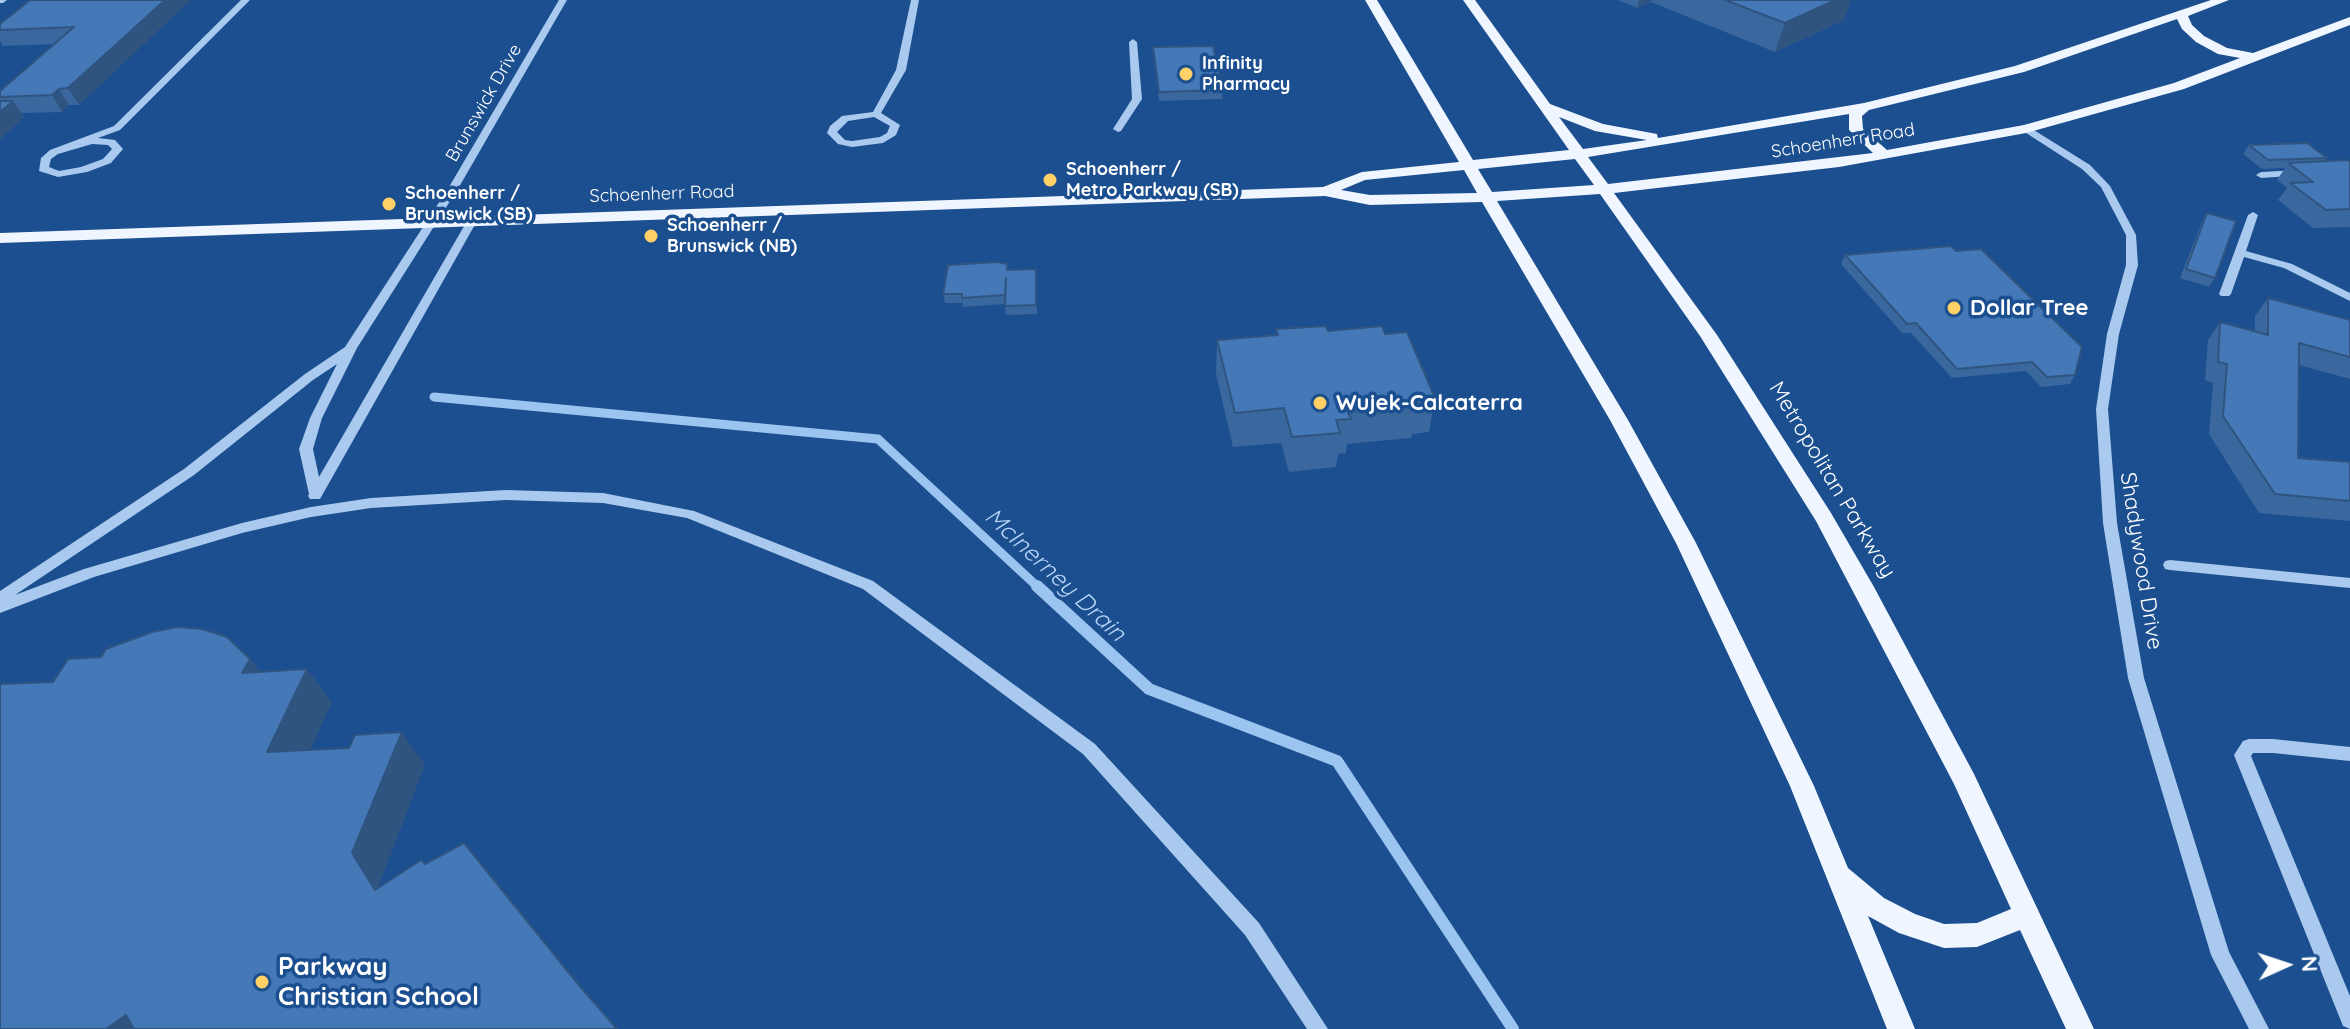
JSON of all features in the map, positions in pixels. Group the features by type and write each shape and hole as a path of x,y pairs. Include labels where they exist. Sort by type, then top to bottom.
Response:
{"main road":[{"path":"1371,0 1619,420 1686,543 1765,704 1840,875 1901,1029"},
{"name":"Metropolitan Parkway","path":"1469,0 1717,347 1824,518 1914,681 2028,914 2080,1029"},
{"name":"Schoenherr Road","path":"1325,191 1362,176 1684,140 1864,107 2019,69 2223,0"},
{"path":"2182,15 2186,26 2200,39 2223,51 2256,58"},
{"name":"Schoenherr Road","path":"0,238 1325,191 1370,200 1605,190 1885,156 2026,129 2150,95 2350,21"},
{"path":"1545,106 1609,130 1684,140"},
{"path":"1864,107 1855,115 1856,130 1885,156"},
{"path":"1840,875 1875,906 1908,924 1944,936 1977,935 2028,914"}],"street":[{"path":"117,128 46,158 43,169 58,174 83,170 107,161 118,149 113,136 117,128 246,0"},
{"name":"Brunswick Drive","path":"316,493 306,449 316,418 351,348 432,223 563,0"},
{"path":"876,114 901,70 915,0"},
{"path":"1118,129 1135,109 1137,99 1133,42"},
{"path":"876,114 895,125 891,135 883,140 852,144 842,142 832,133 833,128 845,118 876,114"},
{"name":"Shadywood Drive","path":"2026,129 2086,167 2105,186 2131,235 2132,265 2113,334 2102,409 2110,523 2136,678 2220,955 2259,1029"},
{"path":"77,143 102,140 117,145"},
{"path":"2261,175 2320,172"},
{"path":"2225,294 2253,215"},
{"path":"311,512 316,493 472,221"},
{"path":"2240,253 2288,266 2350,298"},
{"path":"0,598 189,472 309,377 351,348"},
{"path":"0,607 89,573 311,512 371,503 506,495 603,498 689,514 868,585 1089,749 1252,929 1318,1029"},
{"path":"2170,565 2350,583"},
{"path":"2350,754 2249,746 2242,755 2350,1019"}],"building":[{"path":"30,0 165,0 68,88 59,89 52,95 0,97 0,91 74,27 0,30 0,24"},
{"path":"1725,0 1835,0 1785,23"},
{"name":"Infinity Pharmacy","path":"1213,46 1223,90 1159,92 1153,47"},
{"path":"0,101 13,101 0,112"},
{"path":"2307,143 2327,158 2268,160 2249,145"},
{"path":"2348,160 2350,209 2326,210 2290,183 2313,182 2288,163"},
{"path":"2207,213 2236,221 2215,278 2186,269"},
{"name":"Dollar Tree","path":"1951,246 1956,251 1981,249 2082,347 2075,375 2047,377 2032,362 1957,369 1916,323 1907,324 1845,255"},
{"path":"1007,264 1007,270 1036,269 1036,305 1005,306 1006,278 1005,295 962,298 962,294 943,294 948,265"},
{"path":"2268,298 2350,320 2350,357 2299,343 2298,458 2350,462 2350,501 2275,494 2223,416 2227,364 2218,362 2220,322 2268,335"},
{"path":"1326,326 1328,331 1382,326 1385,334 1407,332 1435,398 1416,400 1417,404 1347,410 1351,419 1336,420 1340,433 1292,437 1284,408 1235,413 1217,340 1278,335 1276,329"},
{"path":"177,627 202,629 227,637 250,659 242,673 307,669 267,752 349,748 355,735 402,732 352,853 375,890 421,860 425,864 464,843 617,1029 134,1029 126,1015 106,1029 0,1029 0,684 53,682 68,659 101,657 106,649 152,632"}],"waterway":[{"name":"McInerney Drain","path":"434,397 878,439 1039,588"},
{"name":"McInerney Drain","path":"1037,586 1149,689 1337,761 1513,1029"}],"place":[{"name":"Infinity Pharmacy","path":"1186,74"},
{"name":"Schoenherr / Metro Parkway (SB)","path":"1050,180"},
{"name":"Schoenherr / Brunswick (SB)","path":"389,204"},
{"name":"Schoenherr / Brunswick (NB)","path":"651,236"},
{"name":"Dollar Tree","path":"1954,308"},
{"name":"Wujek-Calcaterra","path":"1320,403"},
{"name":"Parkway Christian School","path":"262,982"}]}
